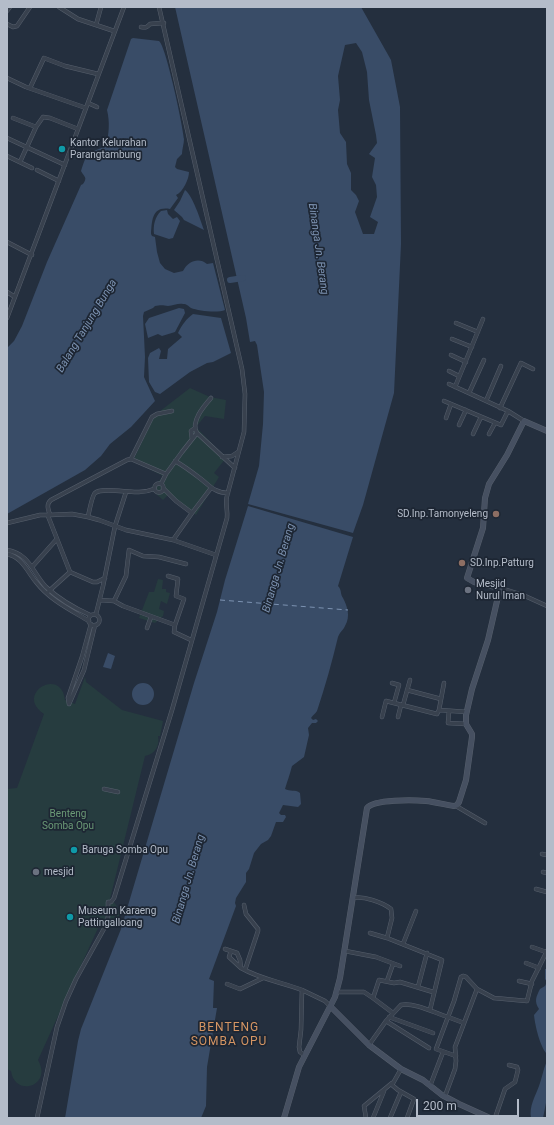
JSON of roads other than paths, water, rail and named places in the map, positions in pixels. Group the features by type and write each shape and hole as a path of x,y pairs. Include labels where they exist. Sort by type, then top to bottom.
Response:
{"street":[{"path":"7,11 10,7"},
{"path":"7,24 13,27 17,26 30,7"},
{"path":"59,7 75,17 114,31"},
{"path":"96,25 101,7"},
{"path":"7,318 32,255 124,7"},
{"path":"37,1118 57,1027 66,1001 76,979 107,923 108,902 113,900 125,864 172,710 227,516 226,505 228,494 244,427 245,394 240,363 160,7"},
{"path":"141,27 145,28 150,24 164,23"},
{"path":"30,88 44,58 65,66 98,74"},
{"path":"7,78 86,108"},
{"path":"88,102 97,107"},
{"path":"20,162 41,118 44,117 78,129"},
{"path":"13,118 36,127"},
{"path":"7,138 65,165"},
{"path":"7,156 32,168"},
{"path":"37,170 59,181"},
{"path":"7,242 32,255"},
{"path":"7,292 15,297"},
{"path":"455,387 483,320"},
{"path":"456,324 478,332"},
{"path":"452,339 472,347"},
{"path":"451,355 466,362"},
{"path":"469,393 484,360"},
{"path":"500,408 521,363 533,369"},
{"path":"486,401 501,366"},
{"path":"449,371 460,376"},
{"path":"449,384 547,431"},
{"path":"211,398 199,415 195,428 197,433 235,468"},
{"path":"444,401 501,425 508,411"},
{"path":"446,418 451,404"},
{"path":"459,425 466,410"},
{"path":"131,459 152,417 157,414 172,411"},
{"path":"473,434 481,417"},
{"path":"524,421 507,455 489,484 484,504 483,528 467,578 474,582 525,596 547,606"},
{"path":"488,434 494,422"},
{"path":"192,439 191,431 195,428"},
{"path":"154,489 159,492 162,491 166,474 197,433"},
{"path":"222,457 232,456 239,452"},
{"path":"105,578 98,582 93,582 70,572 56,540 48,516 50,514 48,506 49,502 120,463 131,459 166,474"},
{"path":"175,461 211,488 220,493 228,494"},
{"path":"88,517 96,492 116,490 126,492 147,492 154,489 158,483 176,501 192,513"},
{"path":"173,540 211,488"},
{"path":"90,615 90,623 82,657 68,698 69,704 84,670 95,625 99,620 96,614 115,526 126,492"},
{"path":"7,523 40,515 72,514 173,540 216,555"},
{"path":"32,567 56,540"},
{"path":"7,550 22,556 32,567 40,580 66,602 90,615 96,614"},
{"path":"114,601 126,576 128,551 186,564"},
{"path":"7,554 15,556 47,594 60,604 95,625"},
{"path":"47,594 70,572"},
{"path":"168,576 178,579 176,596 184,599 174,625 174,632 191,640"},
{"path":"456,806 464,789 472,737 472,734 466,724 467,712 472,689 488,640 500,588"},
{"path":"100,600 114,601 123,606 174,625"},
{"path":"147,628 151,616"},
{"path":"398,716 410,680"},
{"path":"392,683 399,685 394,703"},
{"path":"382,717 386,701 437,714 444,683"},
{"path":"407,690 441,699"},
{"path":"439,710 467,712"},
{"path":"449,711 448,723 466,724"},
{"path":"104,789 118,792"},
{"path":"284,1118 304,1055 337,992 343,968 368,806 386,802 412,800 425,801 456,806 485,823"},
{"path":"542,854 547,855"},
{"path":"536,889 547,892"},
{"path":"353,898 364,898 389,907 392,911 392,918 387,938"},
{"path":"244,905 245,912 258,929 245,970"},
{"path":"403,944 416,911"},
{"path":"370,933 438,957 442,961 433,992 430,1010"},
{"path":"456,1056 436,1049 461,976 466,977 477,989 494,998 527,1000 532,984 547,952 532,947"},
{"path":"225,949 237,953 241,968"},
{"path":"231,951 229,955 230,959 241,968 263,978 302,990 325,1001 369,1045 401,1069 423,1080 445,1096 490,1118"},
{"path":"345,951 376,957 400,966"},
{"path":"418,987 427,953"},
{"path":"526,963 539,968"},
{"path":"387,981 393,964"},
{"path":"227,984 240,989 263,978"},
{"path":"373,998 379,980 394,983 400,982 433,992"},
{"path":"519,981 532,984"},
{"path":"445,1096 454,1069 456,1056 455,1047 477,989"},
{"path":"302,990 302,1030 299,1049 304,1055"},
{"path":"337,992 364,992 393,1012"},
{"path":"369,1045 393,1012 404,1004 430,1010 464,1024"},
{"path":"389,1017 433,1033"},
{"path":"386,1021 429,1048"},
{"path":"430,1086 443,1052"},
{"path":"495,1118 505,1089 514,1083 518,1071 517,1067 509,1065"},
{"path":"366,1118 364,1106 392,1083 401,1069"},
{"path":"392,1083 392,1085 401,1092 414,1100 407,1118"},
{"path":"373,1118 385,1089"},
{"path":"390,1118 401,1092"}],"water":[{"name":"Binanga Jn. Berang","path":"175,7 361,7 391,60 400,107 401,244 394,393 363,505 353,533 248,504 259,466 264,392 257,345 255,341 250,342 246,318","holes":["356,43 362,52 367,72 369,100 377,143 369,154 375,158 372,177 376,185 377,197 370,217 378,222 374,234 363,234 355,212 359,201 351,190 351,173 347,164 346,142 340,133 338,110 340,100 338,76 345,45"]},
{"name":"Balang Tanjung Bunga","path":"131,39 159,41 162,46 174,87 184,139 182,154 177,159 175,167 177,169 189,172 185,185 176,195 178,198 170,209 160,210 154,215 151,234 155,237 160,263 165,269 174,273 183,271 194,261 201,261 207,264 213,263 225,310 203,311 181,304 155,306 144,312 144,377 155,401 131,427 110,444 101,456 85,470 7,514 7,348 14,341 22,326 47,262 81,185 85,180 85,177 81,171 85,159 89,153 106,146 109,128 107,110"},
{"path":"185,190 193,202 204,230 184,220 174,210"},
{"path":"167,210 168,214 173,219 177,217 180,221 173,238 169,239 154,234 154,224 157,216 161,211"},
{"path":"179,308 184,309 185,313 175,332 162,336 158,334 148,338 145,324 149,318"},
{"path":"193,314 221,318 231,353 190,372 160,394 155,392 149,382 148,358 150,353 159,348 161,351 159,359 167,359 168,349 182,337 178,333 184,322"},
{"name":"Binanga Jn. Berang","path":"248,506 353,537 338,586 347,608 348,619 338,637 317,711 311,718 318,721 316,723 312,723 308,728 309,735 304,757 292,766 285,789 300,793 301,804 298,807 283,805 279,813 281,815 285,815 286,817 283,822 276,822 271,836 268,840 261,844 254,853 249,869 246,873 246,882 236,898 236,906 209,979 214,981 213,1008 217,1008 207,1067 206,1106 201,1118 65,1118 81,1029 121,929"},
{"path":"108,653 115,656 111,669 103,667"},
{"path":"143,683 147,684 153,690 153,698 147,704 143,705 139,704 133,698 132,694 133,690 139,684"},
{"path":"545,969 547,969 547,982 545,979"},
{"path":"547,982 547,1054 544,1051 540,1041 534,1015 539,1009 536,1001 537,994"},
{"path":"547,1061 547,1098 543,1118 531,1118 532,1106"}],"waterway":[{"path":"230,280 243,278"}],"place":[{"name":"Kantor Kelurahan Parangtambung","path":"62,149"},
{"name":"SD.Inp.Tamonyeleng","path":"496,514"},
{"name":"SD.Inp.Patturg","path":"462,563"},
{"name":"Mesjid Nurul Iman","path":"468,590"},
{"name":"Baruga Somba Opu","path":"74,850"},
{"name":"mesjid","path":"36,872"},
{"name":"Museum Karaeng Pattingalloang","path":"70,917"}],"district":[{"name":"BENTENG SOMBA OPU","path":"229,1035"}],"park label":[{"name":"Benteng Somba Opu","path":"68,820"}]}
